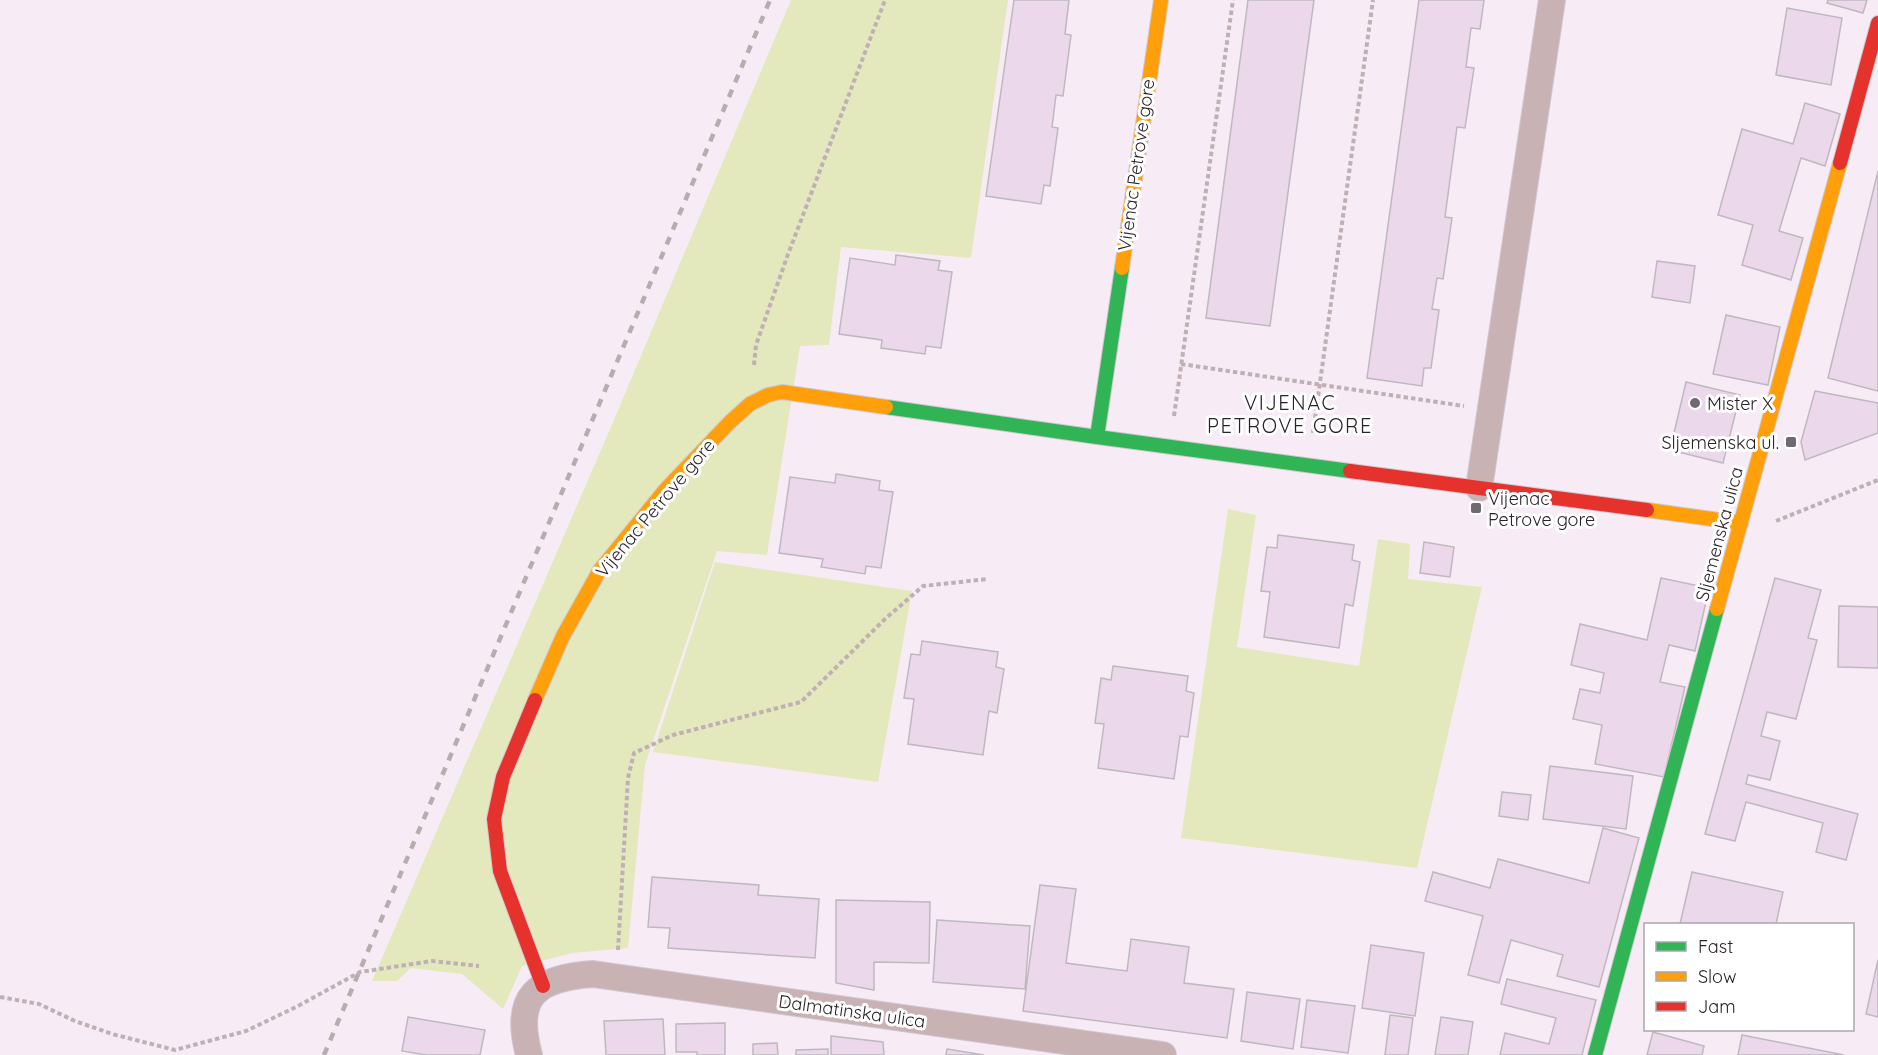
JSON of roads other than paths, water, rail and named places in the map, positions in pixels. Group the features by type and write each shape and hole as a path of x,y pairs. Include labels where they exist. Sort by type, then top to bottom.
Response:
{"street":[{"name":"Vijenac Petrove gore","path":"1097,437 1161,0"},
{"path":"1479,488 1552,0"},
{"name":"Sljemenska ulica","path":"1595,1055 1878,23"},
{"name":"Vijenac Petrove gore","path":"543,986 500,871 494,819 503,777 562,636 600,570 666,489 730,422 750,404 768,395 782,392 1170,447 1741,523"},
{"name":"Dalmatinska ulica","path":"543,986 571,975 593,974 1163,1055"},
{"path":"529,1055 524,1035 524,1013 531,997 543,986"}],"railway":[{"path":"324,1055 770,0"}],"place":[{"name":"Mister X","path":"1695,403"},
{"name":"Sljemenska ul.","path":"1791,442"},
{"name":"Vijenac Petrove gore","path":"1476,508"}],"district":[{"name":"VIJENAC PETROVE GORE","path":"1290,414"}]}
